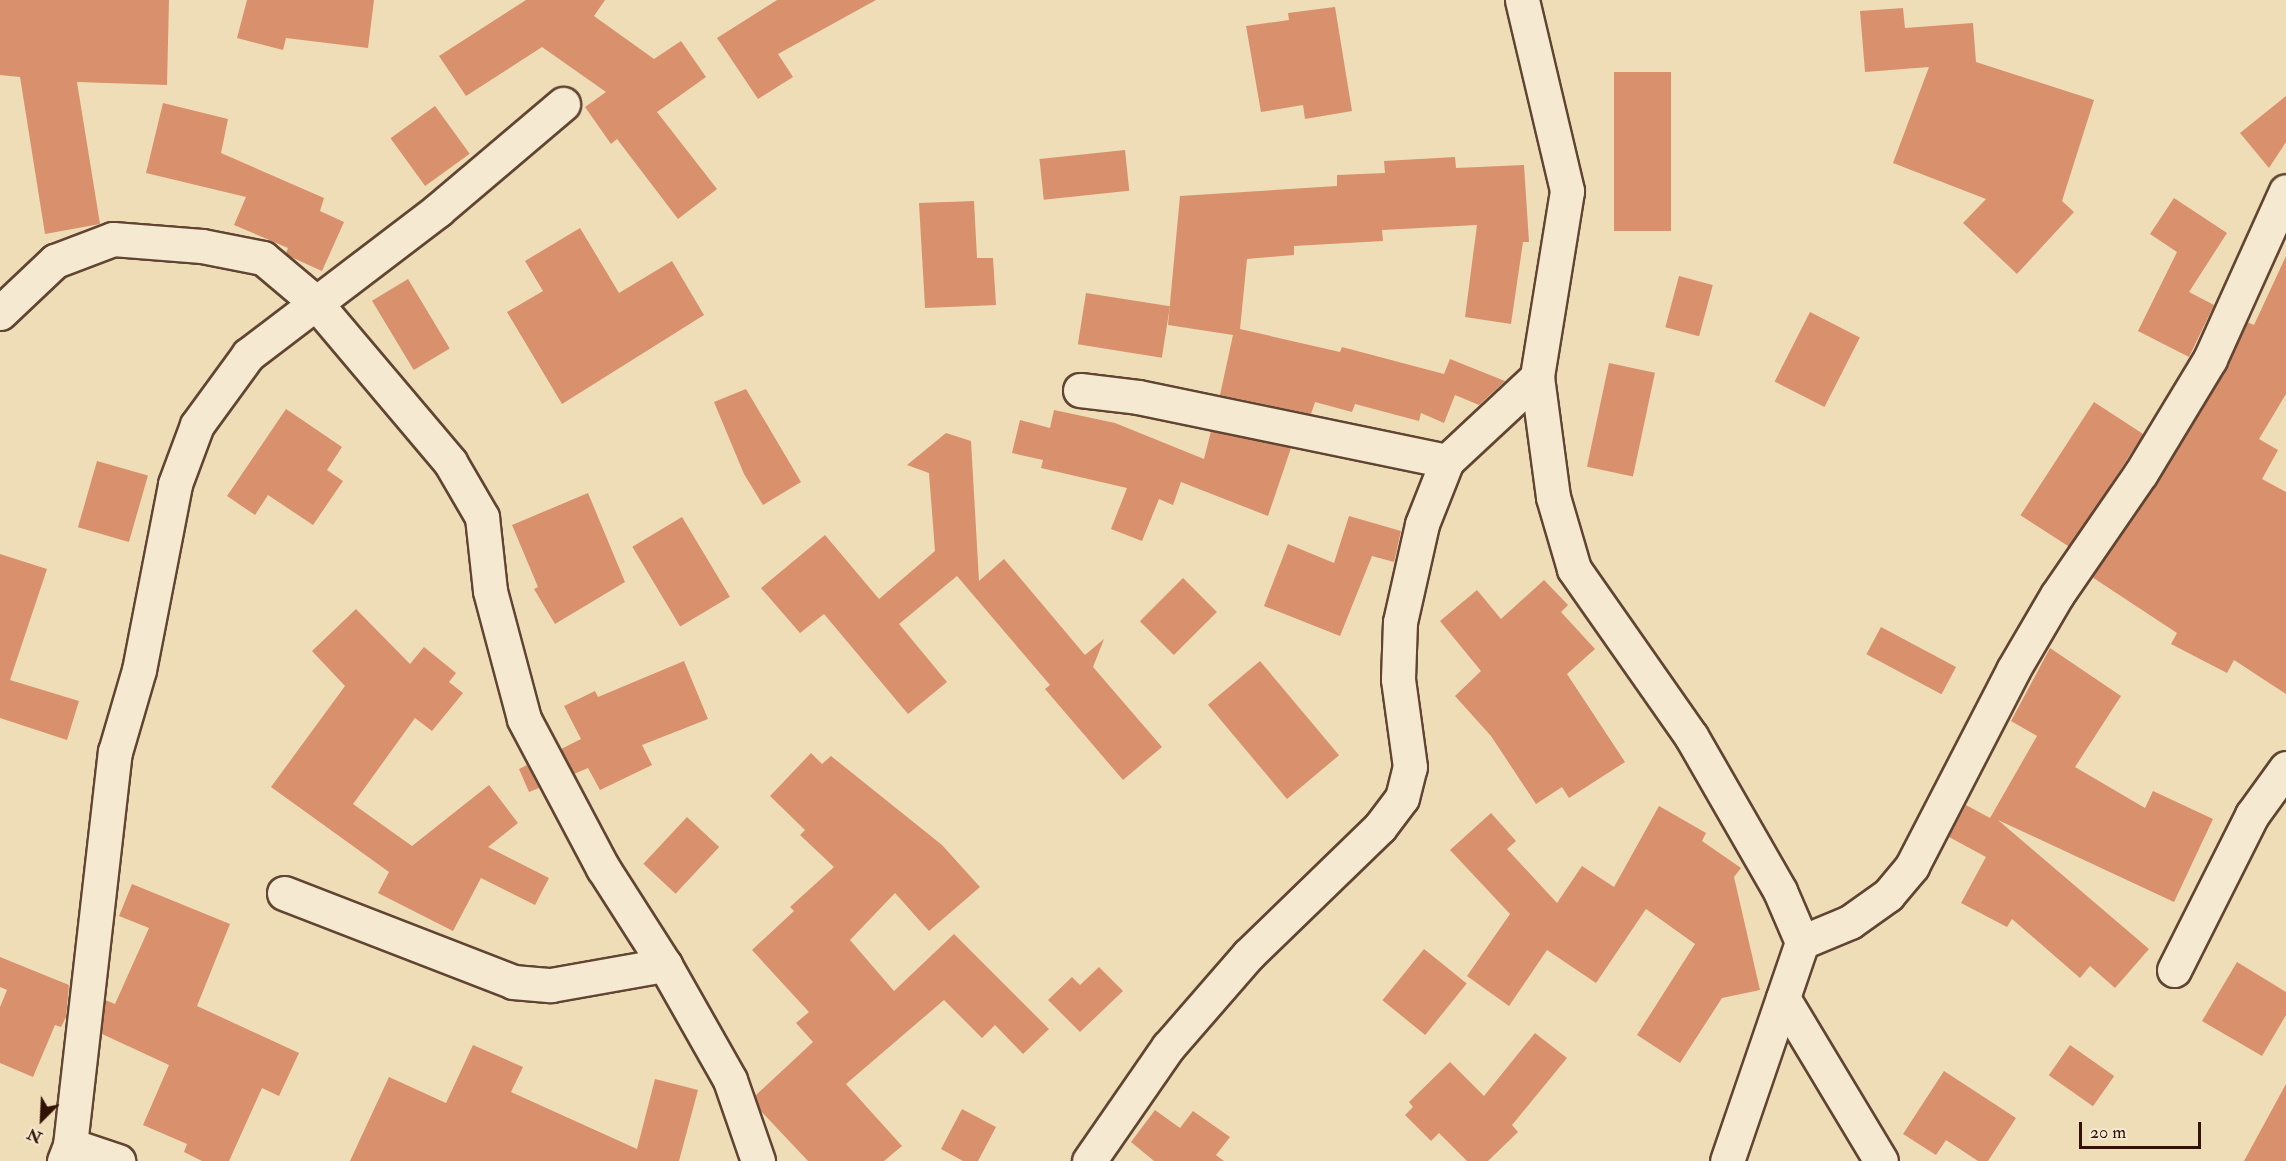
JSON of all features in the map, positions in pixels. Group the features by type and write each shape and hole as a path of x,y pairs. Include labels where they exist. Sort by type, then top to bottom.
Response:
{"street":[{"path":"1522,0 1567,191 1537,377 1553,497 1574,569 1691,736 1780,891 1802,942 1727,1161"},
{"path":"118,1161 67,1153 115,752 139,670 175,484 197,425 248,355 315,301 438,210 563,104"},
{"path":"1802,942 1850,921 1888,895 1912,866 2013,670 2057,595 2141,473 2210,359 2286,191"},
{"path":"0,314 56,261 113,239 202,246 263,258 315,301 450,462 482,517 490,591 524,719 603,868 665,965 730,1080 758,1161"},
{"path":"1089,1161 1168,1047 1248,956 1380,827 1402,798 1410,766 1398,679 1400,622 1422,524 1447,461 1537,377"},
{"path":"1080,390 1138,397 1447,461"},
{"path":"2174,970 2252,814 2286,768"},
{"path":"284,893 513,982 550,985 665,965"},
{"path":"1783,998 1881,1161"}],"building":[{"path":"0,0 169,0 167,85 77,82 100,224 45,234 20,77 0,75"},
{"path":"247,0 374,0 368,48 286,38 283,50 237,38"},
{"path":"526,0 605,0 594,16 654,59 681,41 706,77 657,112 717,189 678,219 617,139 611,144 585,107 606,92 542,47 466,96 439,56"},
{"path":"777,0 876,0 778,54 793,77 758,99 717,38"},
{"path":"1335,7 1352,111 1305,119 1303,105 1261,112 1246,26 1289,20 1288,13"},
{"path":"1903,8 1905,28 1973,23 1976,62 2094,100 2062,201 2074,212 2017,274 1963,223 1986,199 1893,163 1929,67 1865,72 1860,11"},
{"path":"1614,72 1671,72 1671,231 1614,231"},
{"path":"2286,96 2286,142 2269,168 2240,133"},
{"path":"163,103 228,119 221,153 324,198 320,211 344,222 322,271 291,257 286,253 288,248 234,225 246,197 146,173"},
{"path":"435,106 470,154 425,186 391,138"},
{"path":"1125,150 1129,191 1044,200 1039,159"},
{"path":"1455,157 1456,168 1524,165 1529,242 1523,242 1511,324 1465,317 1477,225 1382,230 1383,241 1294,246 1294,255 1247,259 1240,329 1340,352 1342,347 1444,374 1450,359 1505,381 1479,405 1455,395 1444,423 1421,413 1419,421 1355,404 1352,412 1315,402 1311,414 1220,395 1233,335 1168,325 1180,196 1337,186 1337,175 1385,173 1384,161"},
{"path":"2174,198 2227,233 2189,292 2214,305 2189,357 2138,331 2177,252 2150,234"},
{"path":"974,201 977,258 993,258 996,305 925,308 919,203"},
{"path":"580,228 619,293 672,261 704,315 562,404 507,312 543,291 525,261"},
{"path":"2286,256 2286,394 2259,439 2278,450 2262,479 2286,492 2286,694 2234,660 2227,673 2171,644 2177,633 2092,577 2157,483 2226,369 2247,322 2254,325"},
{"path":"1679,276 1713,285 1699,336 1665,327"},
{"path":"408,279 450,348 414,370 372,301"},
{"path":"1086,293 1170,306 1162,358 1078,344"},
{"path":"1810,312 1860,337 1824,407 1775,381"},
{"path":"1609,363 1655,373 1633,476 1587,467"},
{"path":"746,389 801,482 763,505 744,474 714,402"},
{"path":"2094,402 2143,434 2070,547 2020,515"},
{"path":"286,409 342,447 327,470 343,481 313,525 268,495 255,515 227,496"},
{"path":"1054,410 1115,423 1204,459 1211,431 1291,448 1268,516 1181,482 1173,505 1159,499 1142,541 1111,529 1127,488 1041,468 1043,460 1012,453 1020,420 1050,428"},
{"path":"946,433 971,441 979,581 1004,559 1085,655 1104,639 1093,667 1162,747 1123,780 1045,689 1050,685 957,576 899,624 947,682 908,714 824,614 800,633 761,588 825,535 879,599 935,551 929,473 907,465"},
{"path":"97,461 148,476 129,542 78,527"},
{"path":"588,493 625,582 555,624 534,589 538,587 512,525"},
{"path":"1349,516 1401,531 1394,562 1372,556 1340,636 1264,606 1288,544 1334,563"},
{"path":"682,517 730,597 680,627 632,547"},
{"path":"0,554 47,569 10,680 79,701 67,740 0,718"},
{"path":"1183,578 1217,612 1174,655 1140,621"},
{"path":"1544,580 1568,605 1561,612 1595,649 1567,674 1625,762 1569,798 1562,787 1536,804 1491,736 1455,696 1481,671 1440,621 1477,590 1501,619"},
{"path":"356,609 410,664 424,647 456,673 449,682 463,693 432,731 415,718 353,804 412,846 489,785 518,823 488,847 549,878 535,905 481,878 453,931 378,893 389,872 271,787 345,686 312,651"},
{"path":"1881,627 1956,667 1941,694 1866,654"},
{"path":"2050,648 2121,696 2075,767 2145,808 2153,791 2213,819 2174,902 1998,820 2149,949 2115,988 2090,966 2080,978 2012,919 2007,927 1961,903 1986,857 1949,837 1966,805 1990,818 2037,736 2011,721"},
{"path":"684,661 708,719 642,745 652,765 600,790 588,768 574,774 561,749 581,739 564,706 595,691 598,697"},
{"path":"1260,661 1339,755 1287,799 1208,705"},
{"path":"811,753 822,764 831,756 942,845 980,887 929,931 895,893 850,940 894,991 954,934 1049,1029 1023,1054 995,1025 982,1038 944,1000 846,1084 902,1146 884,1161 808,1161 760,1110 755,1096 813,1042 796,1023 809,1012 752,950 794,911 790,907 834,867 800,835 805,830 770,796"},
{"path":"527,765 539,788 529,792 519,769"},
{"path":"1659,806 1706,833 1702,841 1741,868 1734,877 1760,990 1722,998 1680,1063 1637,1035 1695,944 1646,909 1596,983 1547,950 1509,1006 1467,976 1510,914 1450,850 1491,813 1516,841 1507,849 1557,903 1582,866 1614,887"},
{"path":"687,817 719,847 676,894 643,864"},
{"path":"132,884 230,924 197,1006 299,1053 279,1096 262,1088 229,1161 202,1161 184,1152 187,1144 143,1125 169,1065 102,1034 105,1000 115,1004 149,928 119,916"},
{"path":"1424,949 1467,984 1425,1035 1382,1000"},
{"path":"0,957 69,985 66,1017 61,1027 55,1025 33,1077 0,1063 0,1007 7,990 0,987"},
{"path":"2237,962 2286,992 2286,1015 2262,1056 2202,1021"},
{"path":"1099,967 1123,991 1080,1032 1048,1000 1072,977 1080,985"},
{"path":"1535,1033 1567,1058 1512,1125 1518,1132 1488,1161 1467,1161 1439,1133 1431,1141 1405,1115 1413,1107 1409,1102 1450,1062 1484,1096"},
{"path":"473,1045 523,1067 511,1092 637,1149 655,1079 698,1090 679,1161 350,1161 389,1077 446,1103"},
{"path":"2070,1045 2114,1076 2093,1106 2049,1075"},
{"path":"1944,1071 2016,1118 1988,1161 1978,1161 1946,1140 1936,1155 1903,1134"},
{"path":"2286,1084 2286,1161 2244,1161"},
{"path":"962,1109 996,1127 978,1161 963,1161 941,1149"},
{"path":"1155,1110 1180,1128 1193,1111 1230,1137 1216,1155 1224,1161 1154,1161 1131,1142"}]}
